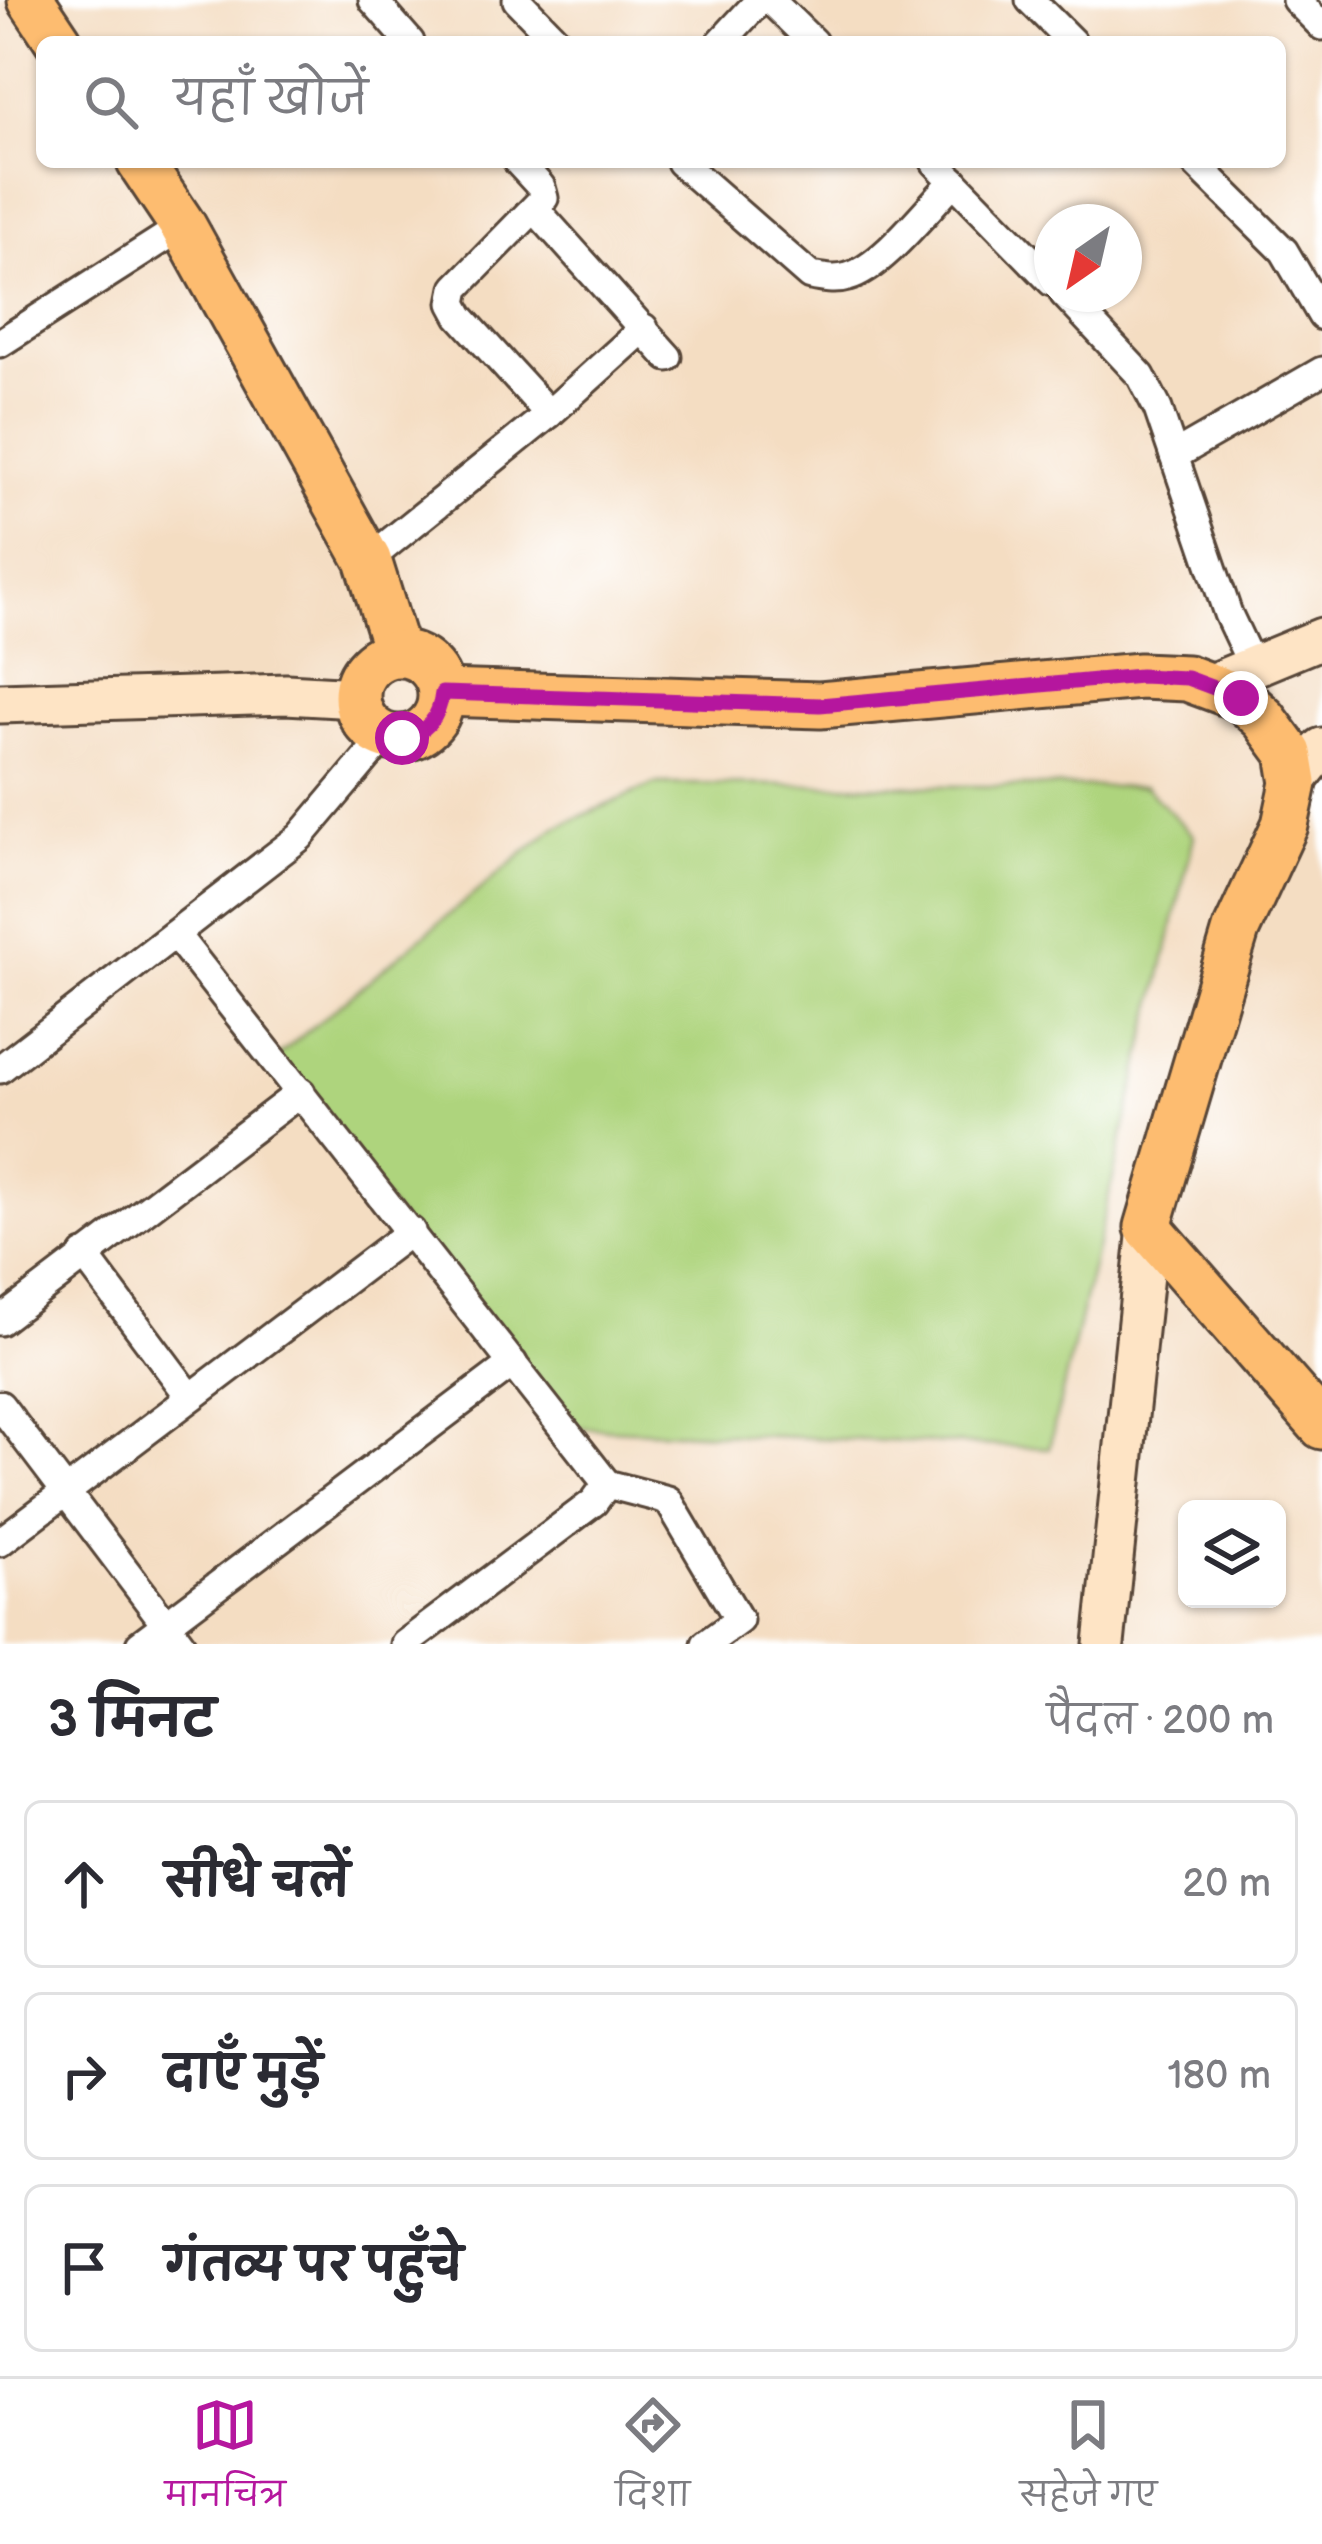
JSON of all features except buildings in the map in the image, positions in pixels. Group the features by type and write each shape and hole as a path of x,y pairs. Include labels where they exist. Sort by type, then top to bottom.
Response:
{"main road":[{"path":"31,0 55,36"},
{"path":"144,168 183,226 368,560 397,653"},
{"path":"442,693 820,705 1140,676 1232,675 1322,638"},
{"path":"397,653 428,664 442,693 432,724 402,738 371,728 356,698 367,667 397,653"},
{"path":"1104,1644 1148,1227 1236,930 1308,765 1289,753 1241,698 1232,675"},
{"path":"0,703 286,694 356,698"},
{"path":"1148,1227 1322,1426"}],"street":[{"path":"373,0 405,36"},
{"path":"517,0 552,36"},
{"path":"727,36 760,0"},
{"path":"770,0 807,36"},
{"path":"1030,0 1066,36"},
{"path":"1296,0 1322,26"},
{"path":"523,168 544,198 456,288 453,303 549,414"},
{"path":"687,168 810,276 833,280 854,276 875,261 944,171 1034,263"},
{"path":"1200,168 1285,251 1322,316"},
{"path":"536,210 668,357"},
{"path":"0,344 183,226"},
{"path":"1081,312 1141,376 1174,455 1228,614 1232,675"},
{"path":"368,560 549,414 644,328"},
{"path":"1174,455 1322,370"},
{"path":"0,1069 300,837 386,736"},
{"path":"175,934 607,1484 668,1500 739,1620 706,1644"},
{"path":"0,1321 301,1092"},
{"path":"0,1542 412,1231"},
{"path":"84,1255 190,1397"},
{"path":"140,1644 174,1634 513,1364"},
{"path":"0,1405 174,1634"},
{"path":"405,1644 594,1502 607,1484"}],"green space":[{"path":"655,784 1145,787 1194,836 1049,1448 562,1427 274,1059 554,828"}],"route":[{"path":"402,738 432,724 442,693 820,705 1140,676 1187,678 1241,698"}]}
